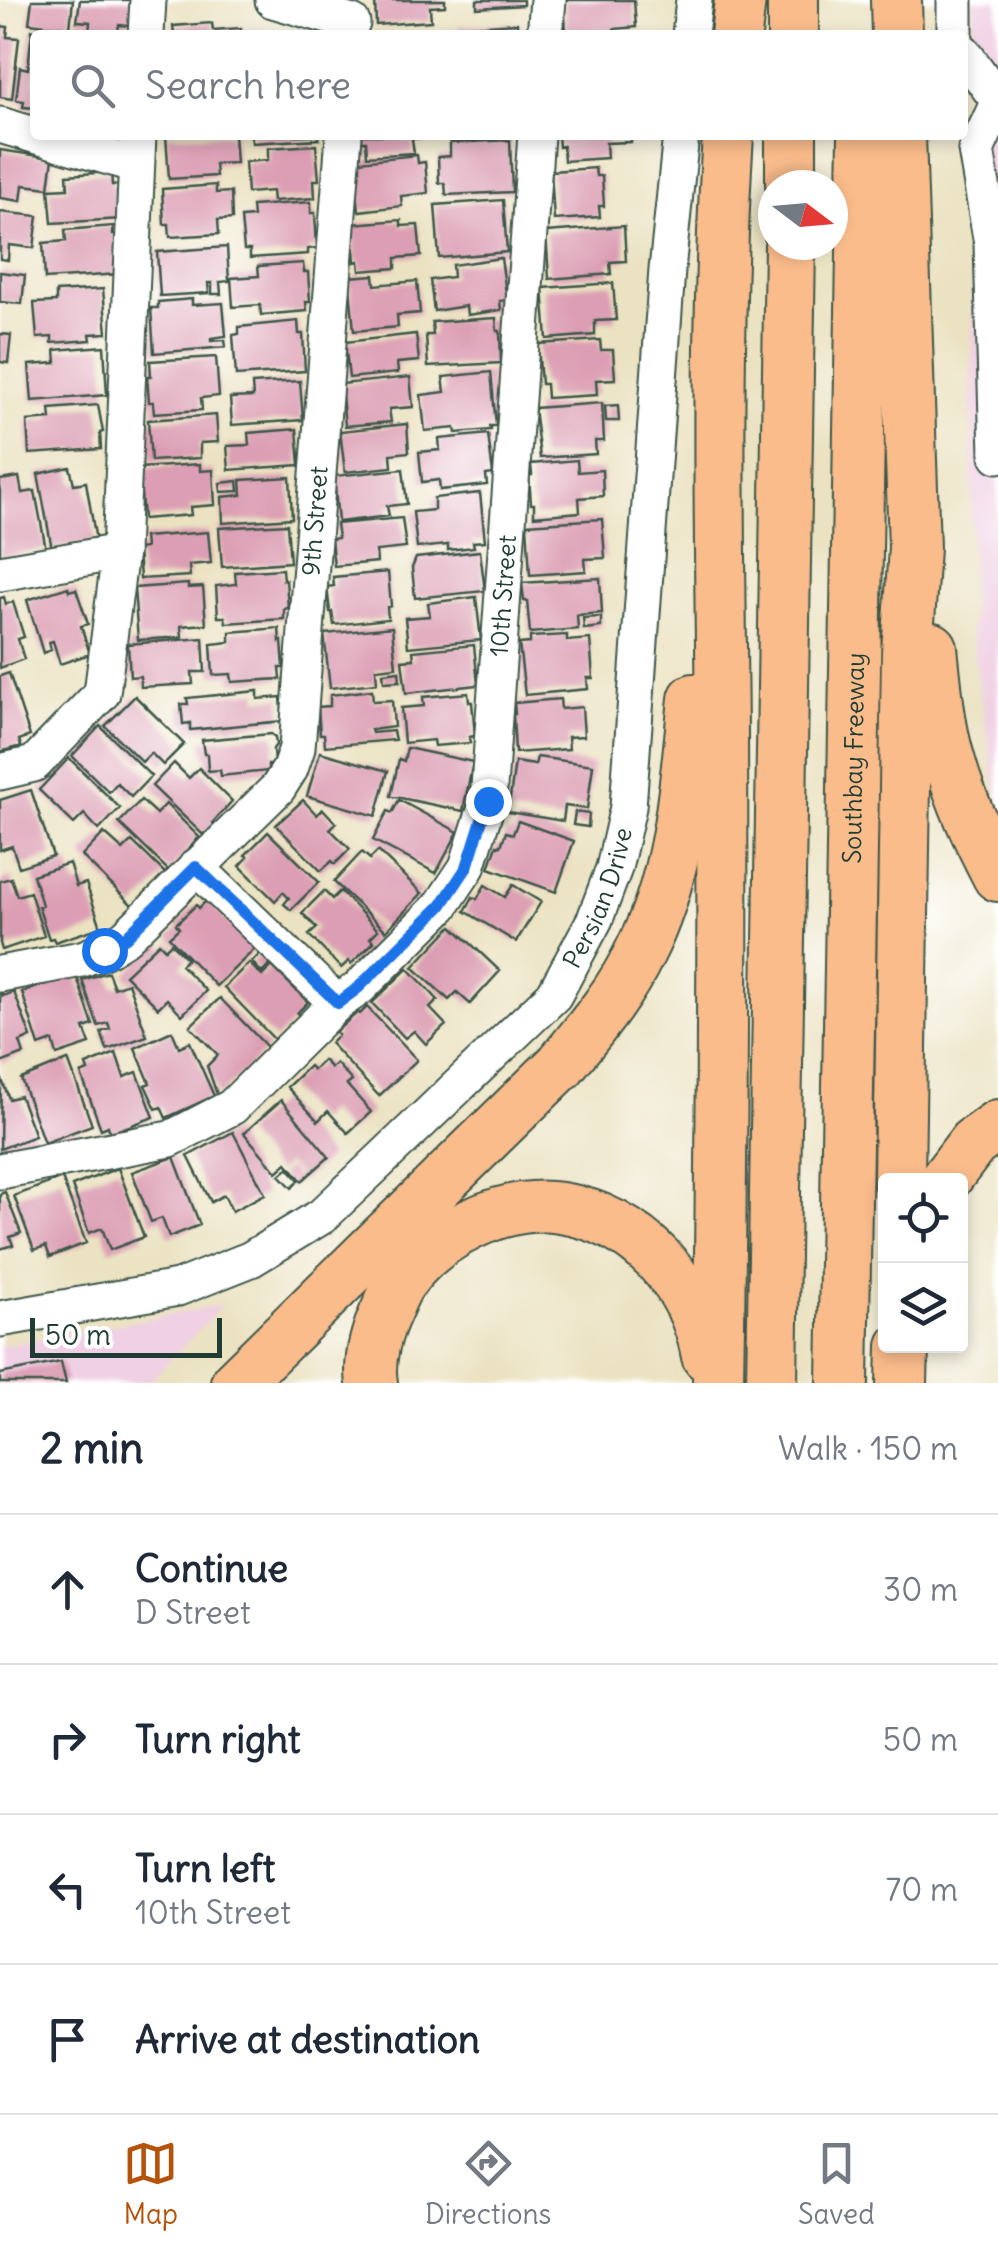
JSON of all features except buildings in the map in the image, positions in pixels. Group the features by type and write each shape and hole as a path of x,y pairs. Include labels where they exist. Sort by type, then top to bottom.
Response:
{"highway":[{"path":"737,30 740,0"},
{"path":"793,30 794,0"},
{"path":"866,0 866,30"},
{"path":"896,0 897,30"},
{"path":"715,1383 723,893 718,480 728,140"},
{"path":"790,170 791,140"},
{"name":"Southbay Freeway","path":"843,1383 864,140"},
{"path":"899,1173 907,672 914,548 900,140"},
{"path":"772,1383 790,260"},
{"path":"236,1383 561,1064 606,1009 640,952 662,899 676,843 718,480"},
{"path":"914,548 929,617 936,689 949,760 973,828 998,876"},
{"path":"951,1173 973,1143 998,1125"},
{"path":"372,1383 370,1374 379,1326 399,1283 429,1250 466,1225 515,1210 558,1207 595,1216 628,1234 662,1261 688,1296 704,1336 715,1383"},
{"path":"902,1353 902,1383"}],"street":[{"path":"146,30 148,0"},
{"path":"273,0 352,19"},
{"path":"545,30 548,0"},
{"path":"691,30 694,0"},
{"path":"954,0 955,30"},
{"path":"968,59 998,102 976,150 992,244 998,455"},
{"path":"0,125 30,130"},
{"path":"17,768 102,693 120,552 137,150 82,140"},
{"name":"9th Street","path":"0,974 82,959 126,937 278,788 290,769 296,748 344,140"},
{"name":"10th Street","path":"0,1171 170,1140 232,1106 441,906 467,867 488,801 536,140"},
{"name":"Persian Drive","path":"0,1319 178,1288 251,1259 322,1216 554,996 595,919 614,868 628,808 667,270 680,140"},
{"path":"0,573 120,552"},
{"path":"196,867 338,1003"}],"shaded area":[{"path":"973,0 998,0 998,802 971,634"},
{"path":"223,1305 148,1383 0,1383 0,1346"}],"route":[{"path":"104,950 126,937 196,867 338,1003 441,906 467,867 488,801"}]}
